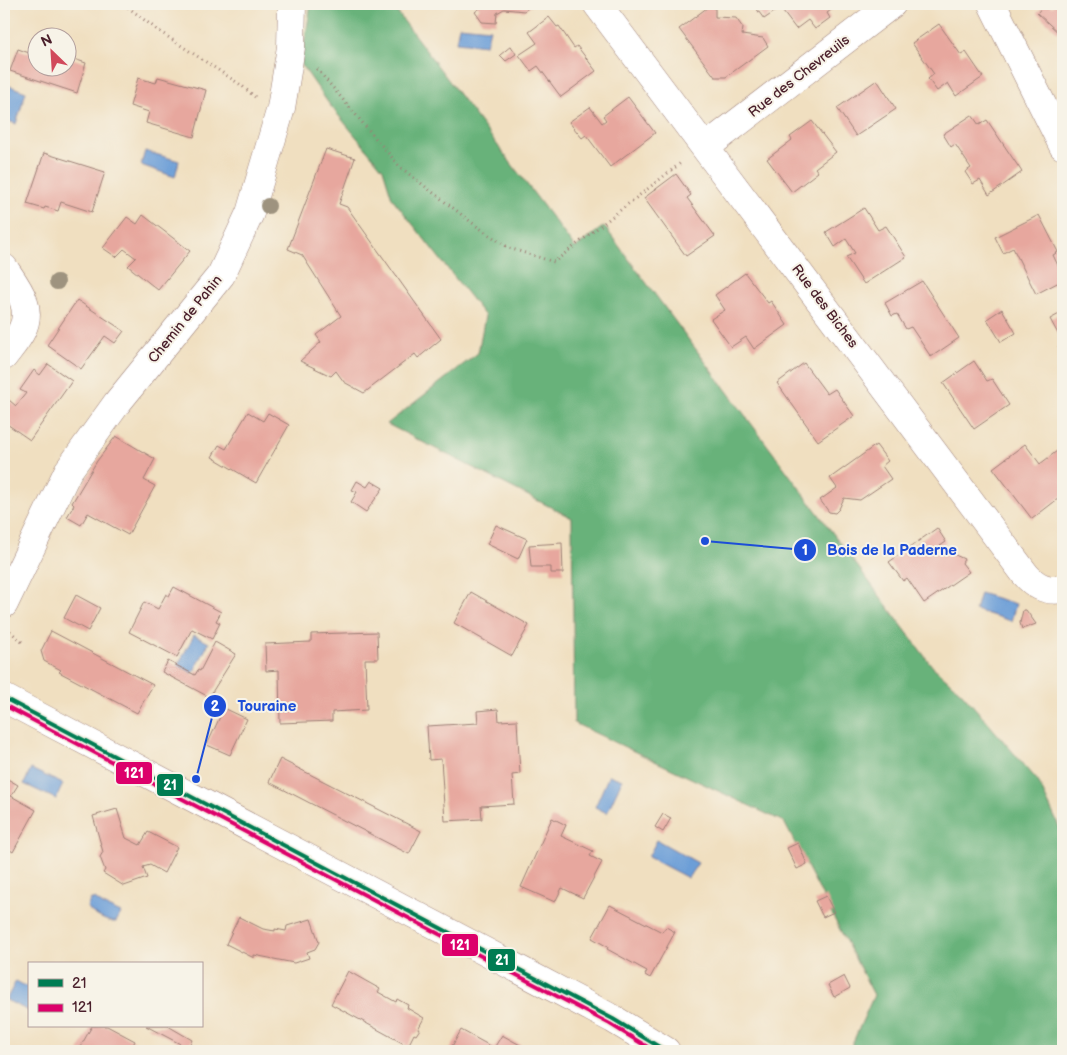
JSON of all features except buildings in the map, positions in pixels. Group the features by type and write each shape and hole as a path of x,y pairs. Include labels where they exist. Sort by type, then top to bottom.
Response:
{"main road":[{"name":"Chemin de Pahin","path":"4,604 68,471 117,403 221,275 250,212 281,108 290,47 292,4"},
{"name":"Rue des Biches","path":"597,4 1025,574 1038,586 1048,590 1063,589"},
{"name":"Rue des Chevreuils","path":"706,147 892,4"},
{"path":"992,4 1063,146"},
{"path":"4,268 22,297 26,313 22,331 4,356"},
{"path":"4,698 613,1019 666,1051"}],"path":[{"path":"124,4 156,30 241,85 257,99"},
{"path":"315,67 400,167 475,225 509,248 554,262 688,156 706,147"},
{"path":"10,631 22,642"}],"green space":[{"path":"311,4 391,4 575,248 604,226 932,666 962,693 1038,781 1063,835 1063,1051 849,1051 874,995 784,822 574,723 572,518 387,424 478,353 485,316 392,198 383,169 329,104 301,64"}],"water":[{"path":"459,26 490,29 486,45 456,42"},
{"path":"10,86 26,92 16,124 4,119 4,107"},
{"path":"145,151 179,161 175,177 141,165"},
{"path":"980,593 1016,604 1011,621 975,610"},
{"path":"194,635 209,643 193,673 178,665"},
{"path":"31,769 63,784 56,799 24,784"},
{"path":"609,775 622,780 607,813 595,807"},
{"path":"657,840 698,863 688,878 648,857"},
{"path":"91,899 95,899 121,913 116,922 104,920 89,910 87,907"},
{"path":"16,981 28,987 28,1011 6,1000"}],"transit line":[{"name":"21","path":"4,698 613,1019 666,1051"},
{"name":"121","path":"4,705 610,1024 654,1051"}],"place":[{"name":"Bois de la Paderne","path":"705,541"},
{"name":"Touraine","path":"196,779"}]}
